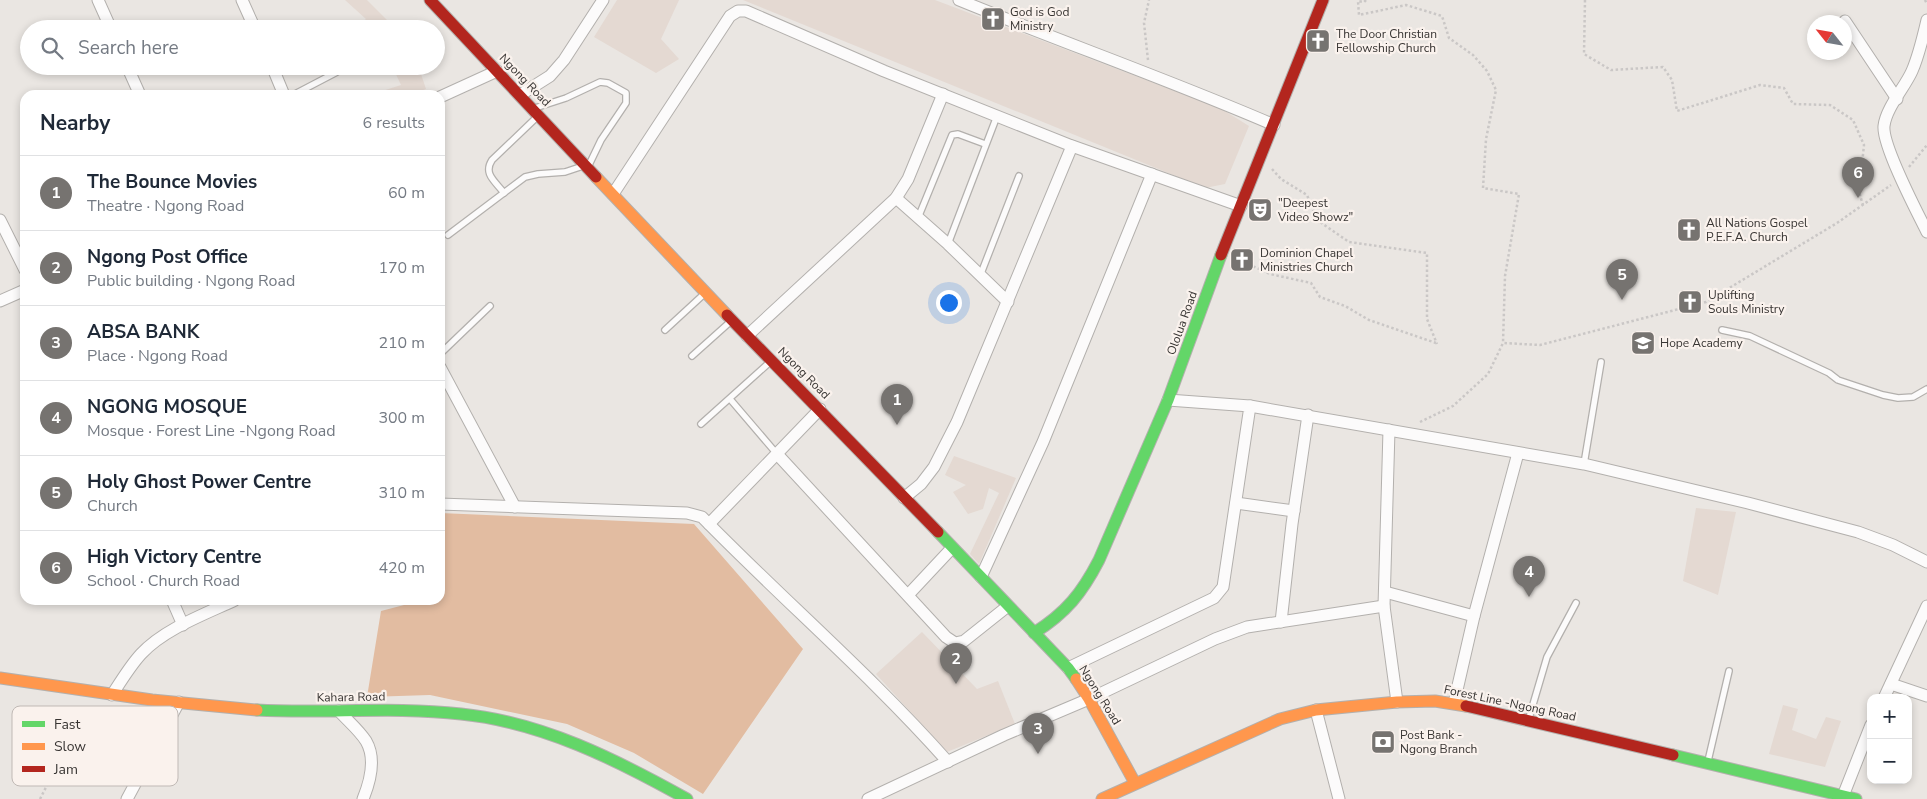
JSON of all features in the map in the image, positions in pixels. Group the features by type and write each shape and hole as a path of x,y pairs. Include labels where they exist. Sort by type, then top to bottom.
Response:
{"main road":[{"name":"Ngong Road","path":"430,0 705,293 820,409 1068,668 1089,699 1135,783"},
{"name":"Ololua Road","path":"1034,633 1055,620 1073,604 1087,584 1099,560 1168,400 1222,253 1323,0"},
{"name":"Kahara Road","path":"0,678 112,695 274,711 430,710 467,715 521,726 608,757 687,799"},
{"name":"Forest Line -Ngong Road","path":"1135,783 1280,719 1316,710 1397,702 1436,701 1454,703 1528,720 1856,799"},
{"path":"1102,799 1135,783"}],"street":[{"path":"98,0 107,20"},
{"path":"242,0 251,20"},
{"path":"520,95 550,76 564,60 603,0"},
{"path":"959,0 1146,74 1202,94 1274,125"},
{"path":"613,194 730,16 738,11 746,11 1072,146 1241,206"},
{"path":"1927,20 1918,57 1887,116 1884,126 1889,148 1927,232"},
{"path":"1852,32 1897,99"},
{"path":"445,95 497,71"},
{"path":"131,75 138,90"},
{"path":"276,75 282,90"},
{"path":"747,336 896,198 908,179 943,94"},
{"path":"904,498 921,484 934,467 957,422 1072,146"},
{"path":"981,577 1043,442 1152,174"},
{"path":"896,198 948,244 1008,302"},
{"path":"0,220 20,260"},
{"path":"0,301 20,292"},
{"path":"445,376 516,507"},
{"path":"1168,400 1250,406 1584,464 1748,503 1858,532 1893,545 1927,562"},
{"path":"1068,668 1219,593 1223,587 1250,406"},
{"path":"709,524 820,409"},
{"path":"1281,622 1308,415"},
{"path":"1389,430 1384,606 1397,702"},
{"path":"1454,703 1474,616 1518,453"},
{"path":"778,454 946,637 955,643 964,641 1008,606"},
{"path":"1236,503 1294,511"},
{"path":"445,504 687,513 702,517 841,652 922,733 948,762"},
{"path":"908,595 952,548"},
{"path":"1385,592 1474,616"},
{"path":"174,605 183,625"},
{"path":"112,695 142,653 183,625 225,605"},
{"path":"868,799 1004,735 1089,699 1215,639 1247,627 1384,606"},
{"path":"1886,694 1927,606"},
{"path":"1891,684 1927,696"},
{"path":"177,706 179,702"},
{"path":"1316,710 1339,799"},
{"path":"339,711 367,743 371,770 363,799"},
{"path":"1843,796 1867,735"},
{"path":"127,799 134,786"}],"lane":[{"path":"303,90 331,75"},
{"path":"448,235 525,177 564,172 586,166 626,103 626,93 608,83 600,82 536,112 488,166 488,172 504,192"},
{"path":"948,244 997,116"},
{"path":"918,218 952,135 958,134 985,144"},
{"path":"980,276 1019,176"},
{"path":"665,330 705,293"},
{"path":"445,349 490,306"},
{"path":"692,356 732,320"},
{"path":"1722,330 1750,336 1832,374 1838,380 1883,395 1898,398 1913,397 1927,389"},
{"path":"701,424 772,360"},
{"path":"1584,464 1601,362"},
{"path":"730,399 778,454"},
{"path":"1528,720 1546,657 1576,603"},
{"path":"1707,764 1729,671"}],"path":[{"path":"1146,74 1148,61 1144,23 1149,0"},
{"path":"1366,0 1364,2 1358,1 1359,15 1406,6 1442,16 1449,38 1474,55 1487,71 1496,90 1486,139 1483,188 1518,194 1505,276 1503,343 1488,374 1453,406 1424,421 1415,423"},
{"path":"1585,0 1584,54 1610,70 1663,67 1672,80 1676,111 1760,85 1784,88 1793,104 1830,105 1853,120 1864,144 1859,192 1863,205"},
{"path":"1925,0 1927,4"},
{"path":"1503,343 1540,345 1706,302 1837,224 1902,177 1927,145"},
{"path":"1222,253 1270,274 1311,283 1320,297 1345,306 1369,320 1437,344 1427,320 1427,253 1349,242 1317,220 1307,195 1281,179 1262,154"},
{"path":"87,706 94,692"},
{"path":"40,799 47,786"}],"shaded area":[{"path":"345,0 367,0 387,20 365,20 366,19"},
{"path":"617,0 679,0 661,39 679,59 656,73 594,37"},
{"path":"743,0 935,0 1220,108 1249,126 1225,184 1205,188"},
{"path":"396,75 421,75 426,89 386,90 401,85"},
{"path":"954,456 1016,478 979,564 970,554 999,493 989,488 983,509 968,514 953,492 966,485 945,475"},
{"path":"1696,508 1736,512 1718,595 1683,581"},
{"path":"445,513 694,524 803,649 703,794 634,753 567,724 430,695 367,697 381,611 404,605 445,605"},
{"path":"922,632 977,689 998,681 1015,724 947,752 876,674"},
{"path":"1783,705 1798,709 1792,730 1816,739 1826,717 1841,721 1825,767 1769,754"}],"traffic: fast":[{"path":"1034,633 1064,610 1086,583 1099,560 1168,400 1221,255"},
{"path":"938,532 1068,668 1076,679"},
{"path":"257,710 384,710 436,712 491,718 521,725 578,745 634,770 687,799"},
{"path":"1673,755 1856,799"}],"traffic: slow":[{"path":"596,177 727,315"},
{"path":"0,678 152,700 257,710"},
{"path":"1076,679 1135,783"},
{"path":"1102,799 1280,719 1316,710 1397,702 1435,701 1466,706"}],"traffic: jam":[{"path":"430,0 596,177"},
{"path":"1221,255 1323,0"},
{"path":"727,315 938,532"},
{"path":"1466,706 1673,755"}],"place":[{"name":"God is God Ministry","path":"993,19"},
{"name":"The Door Christian Fellowship Church","path":"1318,41"},
{"name":"High Victory Centre","path":"1858,198"},
{"name":"\"Deepest Video Showz\"","path":"1260,210"},
{"name":"All Nations Gospel P.E.F.A. Church","path":"1689,230"},
{"name":"Dominion Chapel Ministries Church","path":"1242,260"},
{"name":"Holy Ghost Power Centre","path":"1622,300"},
{"name":"Uplifting Souls Ministry","path":"1690,302"},
{"name":"Hope Academy","path":"1643,343"},
{"name":"The Bounce Movies","path":"897,425"},
{"name":"NGONG MOSQUE","path":"1529,597"},
{"name":"Ngong Post Office","path":"956,684"},
{"name":"Post Bank - Ngong Branch","path":"1383,742"},
{"name":"ABSA BANK","path":"1038,754"}]}
